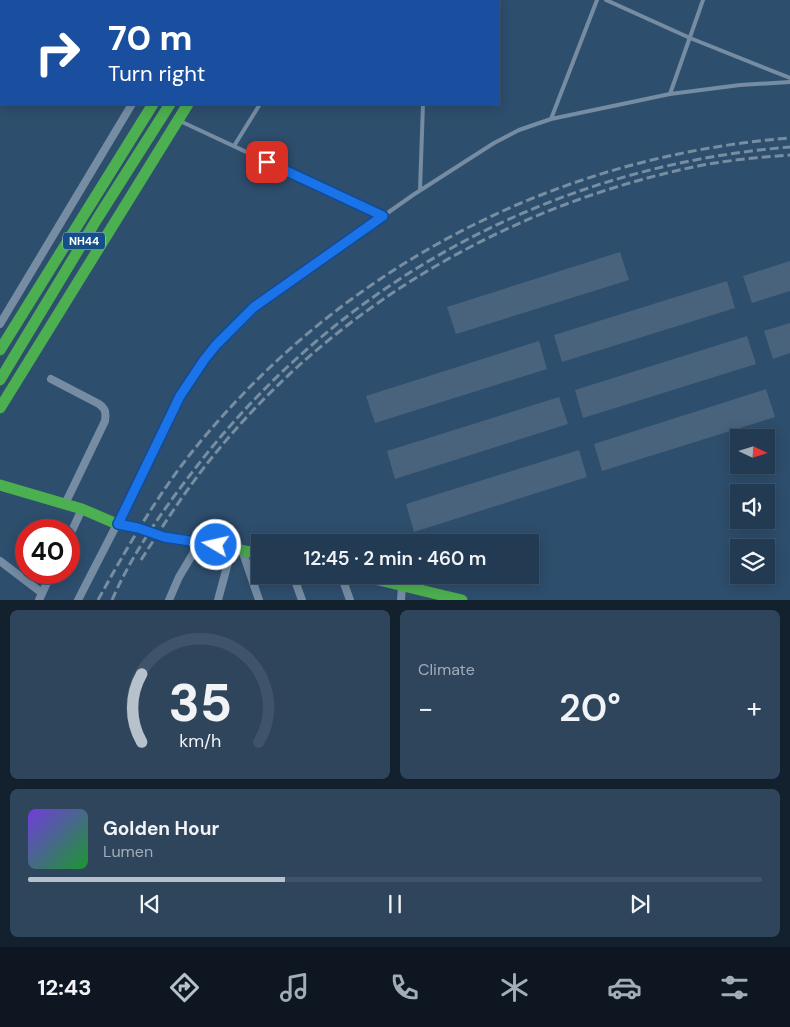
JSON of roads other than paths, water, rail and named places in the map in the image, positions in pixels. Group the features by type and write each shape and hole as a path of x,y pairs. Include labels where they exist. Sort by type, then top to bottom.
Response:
{"main road":[{"name":"NH44","path":"0,350 152,105"},
{"name":"NH44","path":"0,380 97,219 169,105"},
{"path":"0,408 187,105"},
{"path":"0,485 65,504 118,524 138,528 164,537 251,552"},
{"path":"394,584 462,600"}],"street":[{"path":"0,324 131,105"},
{"path":"51,379 99,404 104,408 106,414 105,421 65,504"},
{"path":"78,519 82,510"},
{"path":"78,600 118,524"},
{"path":"169,600 179,577 200,542"},
{"path":"218,600 237,549"},
{"path":"237,549 259,600"},
{"path":"0,561 41,596 46,584"},
{"path":"296,584 302,600"},
{"path":"344,584 350,600"},
{"path":"402,586 402,600"}],"lane":[{"path":"551,119 597,0"},
{"path":"606,0 690,38 790,78"},
{"path":"670,94 703,0"},
{"path":"118,524 180,396 216,345 254,307 420,190 494,143 519,130 551,119 670,94 733,86 790,82"},
{"path":"234,146 259,105"},
{"path":"420,190 423,105"},
{"path":"178,120 383,216"}],"railway":[{"path":"98,600 161,494 206,435 264,373 328,317 396,269 468,228 544,194 623,167 706,149 790,138"},
{"path":"112,600 140,547 173,497 254,399 318,340 386,288 460,243 537,207 619,179 703,158 790,147"},
{"path":"141,560 176,506 204,468 262,401 315,351 372,307 433,268 497,234 564,205 632,182 703,165 790,155"}]}
